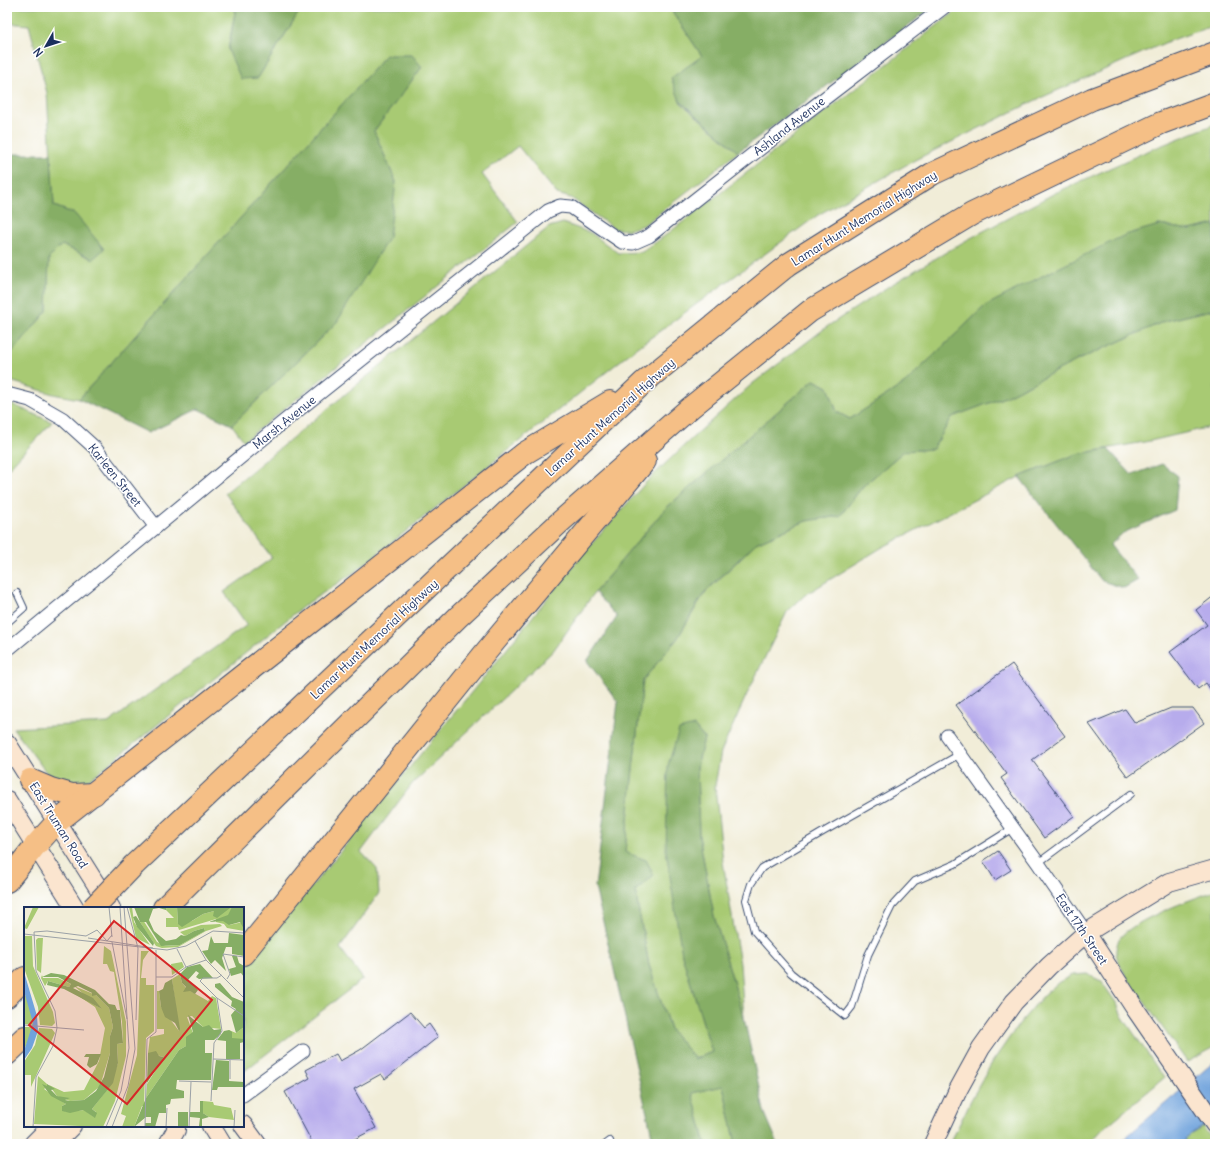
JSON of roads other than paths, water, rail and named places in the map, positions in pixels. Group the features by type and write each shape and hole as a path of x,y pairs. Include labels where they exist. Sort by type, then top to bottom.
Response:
{"highway":[{"name":"Lamar Hunt Memorial Highway","path":"94,907 134,865 644,382 789,264 932,174 1092,99 1215,53"},
{"path":"165,907 458,617 559,523 690,408 810,311 972,214 1161,124 1215,103"},
{"path":"7,881 35,846 58,822 525,453 644,382"},
{"path":"244,953 485,653 690,408"},
{"path":"30,780 51,789 72,795 94,794"},
{"path":"7,996 24,979"},
{"path":"7,1054 24,1038"}],"main road":[{"name":"East Truman Road","path":"7,743 110,907"},
{"path":"7,800 74,907"},
{"path":"933,1144 958,1090 985,1042 1014,1002 1048,966 1086,933 1169,882 1215,869"},
{"name":"East 17th Street","path":"1086,933 1136,1010 1215,1125"},
{"path":"33,1144 50,1127"},
{"path":"54,1144 71,1127"},
{"path":"168,1144 176,1130 176,1127"},
{"path":"212,1127 222,1144"},
{"path":"243,1127 250,1144"},
{"path":"244,1127 257,1144"}],"street":[{"name":"Ashland Avenue","path":"567,207 571,207 622,242 633,243 649,236 795,121 944,7"},
{"name":"Marsh Avenue","path":"7,650 282,423 548,212 560,206 567,207"},
{"name":"Karleen Street","path":"7,394 30,400 63,419 95,448 156,527"},
{"name":"East 17th Street","path":"947,736 1086,933"},
{"path":"244,1094 303,1051"}],"lane":[{"path":"7,623 24,608 17,593"},
{"path":"960,754 762,868 751,884 746,900 754,931 791,973 845,1016 852,1007 868,955 892,906 915,881 955,864 1012,828"},
{"path":"1038,863 1131,794"},
{"path":"606,1144 610,1141 611,1144"}],"water":[{"path":"1215,1061 1215,1118 1191,1134 1181,1144 1118,1144"}]}
